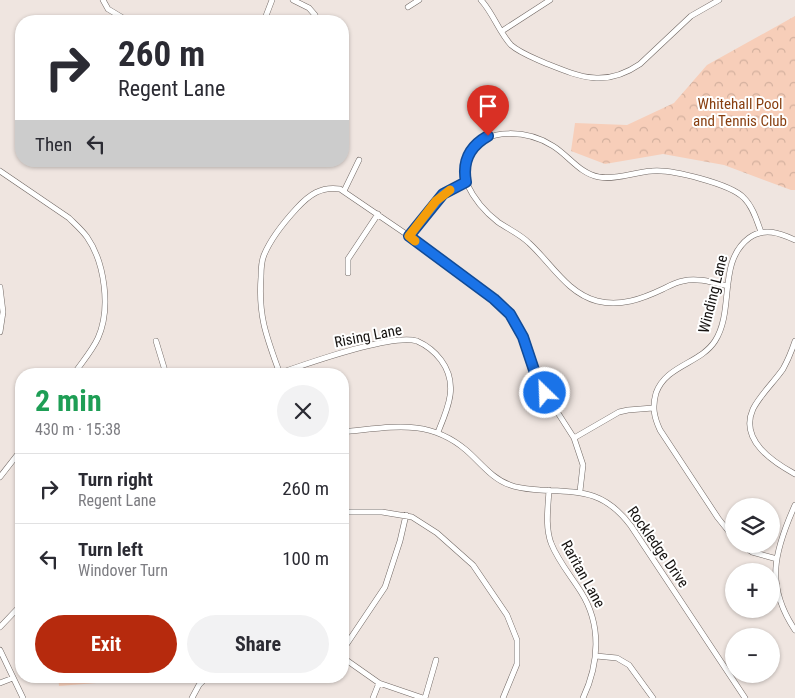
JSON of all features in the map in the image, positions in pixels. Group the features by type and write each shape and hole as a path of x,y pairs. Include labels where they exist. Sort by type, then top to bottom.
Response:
{"street":[{"path":"103,0 108,8 119,15"},
{"path":"266,15 272,0"},
{"path":"293,0 309,8 315,15"},
{"path":"408,7 419,0"},
{"path":"481,0 513,46 538,60 584,78 625,74 640,64 691,16 719,0"},
{"path":"502,31 550,0"},
{"path":"728,286 686,280 648,296 623,303 608,303 591,299 577,292 529,242 496,220 475,198 466,182 466,162 469,154 478,143 488,136 497,134 519,135 538,139 551,145 582,169 598,177 610,178 661,170 697,179 732,190 746,200 761,232 778,233 795,240"},
{"path":"344,191 359,160"},
{"path":"0,171 69,218 87,238 99,263 103,276 105,303 102,323 98,338 78,368"},
{"path":"409,236 440,198 450,190 466,182"},
{"path":"278,368 260,310 263,256 290,216 311,194 329,188 344,191 409,236 494,299 510,314 523,337 540,385 574,438 583,465 580,491"},
{"path":"348,273 348,259 378,214"},
{"name":"Winding Lane","path":"653,408 657,390 668,375 704,351 715,341 722,322 732,261 744,242 751,236 761,232"},
{"path":"0,287 3,312 0,332"},
{"name":"Rising Lane","path":"294,368 373,345 402,340 417,341 435,353 446,368 450,378 452,394 438,432"},
{"path":"156,341 164,368"},
{"path":"795,341 788,360 756,404 751,419 757,445 772,459 795,474"},
{"path":"574,438 619,412 653,408 656,421 664,437 725,525"},
{"name":"Rockledge Drive","path":"349,431 412,426 438,432 454,440 502,481 524,489 580,491 605,501 624,517 745,698"},
{"path":"0,476 15,457"},
{"name":"Raritan Lane","path":"549,490 549,536 556,554 582,593 596,629 596,656 592,675 583,698"},
{"path":"795,504 777,559 775,573 778,597 783,610 795,630"},
{"path":"349,512 382,512 406,515 418,520 464,556 481,576 508,618 517,640 518,659 516,669 503,698"},
{"path":"349,641 385,587 400,541 406,515"},
{"path":"756,553 777,559"},
{"path":"0,627 15,611"},
{"path":"0,650 15,682"},
{"path":"596,656 617,658 629,665 653,698"},
{"path":"349,662 379,683 424,698 436,660"},
{"path":"0,683 13,678"},
{"path":"16,683 23,698"},
{"path":"192,698 201,683"},
{"path":"373,698 379,683"}],"green space":[{"name":"Whitehall Pool and Tennis Club","path":"795,16 795,190 724,165 663,154 605,164 571,151 575,123 627,125 674,103 707,65"},
{"path":"59,683 96,683 59,686"}],"slow traffic":[{"path":"415,241 409,236 436,201 450,190"}],"route":[{"path":"488,136 478,143 469,154 466,162 466,182 443,194 409,236 494,299 510,314 523,337 531,356 535,373 545,393"}]}
